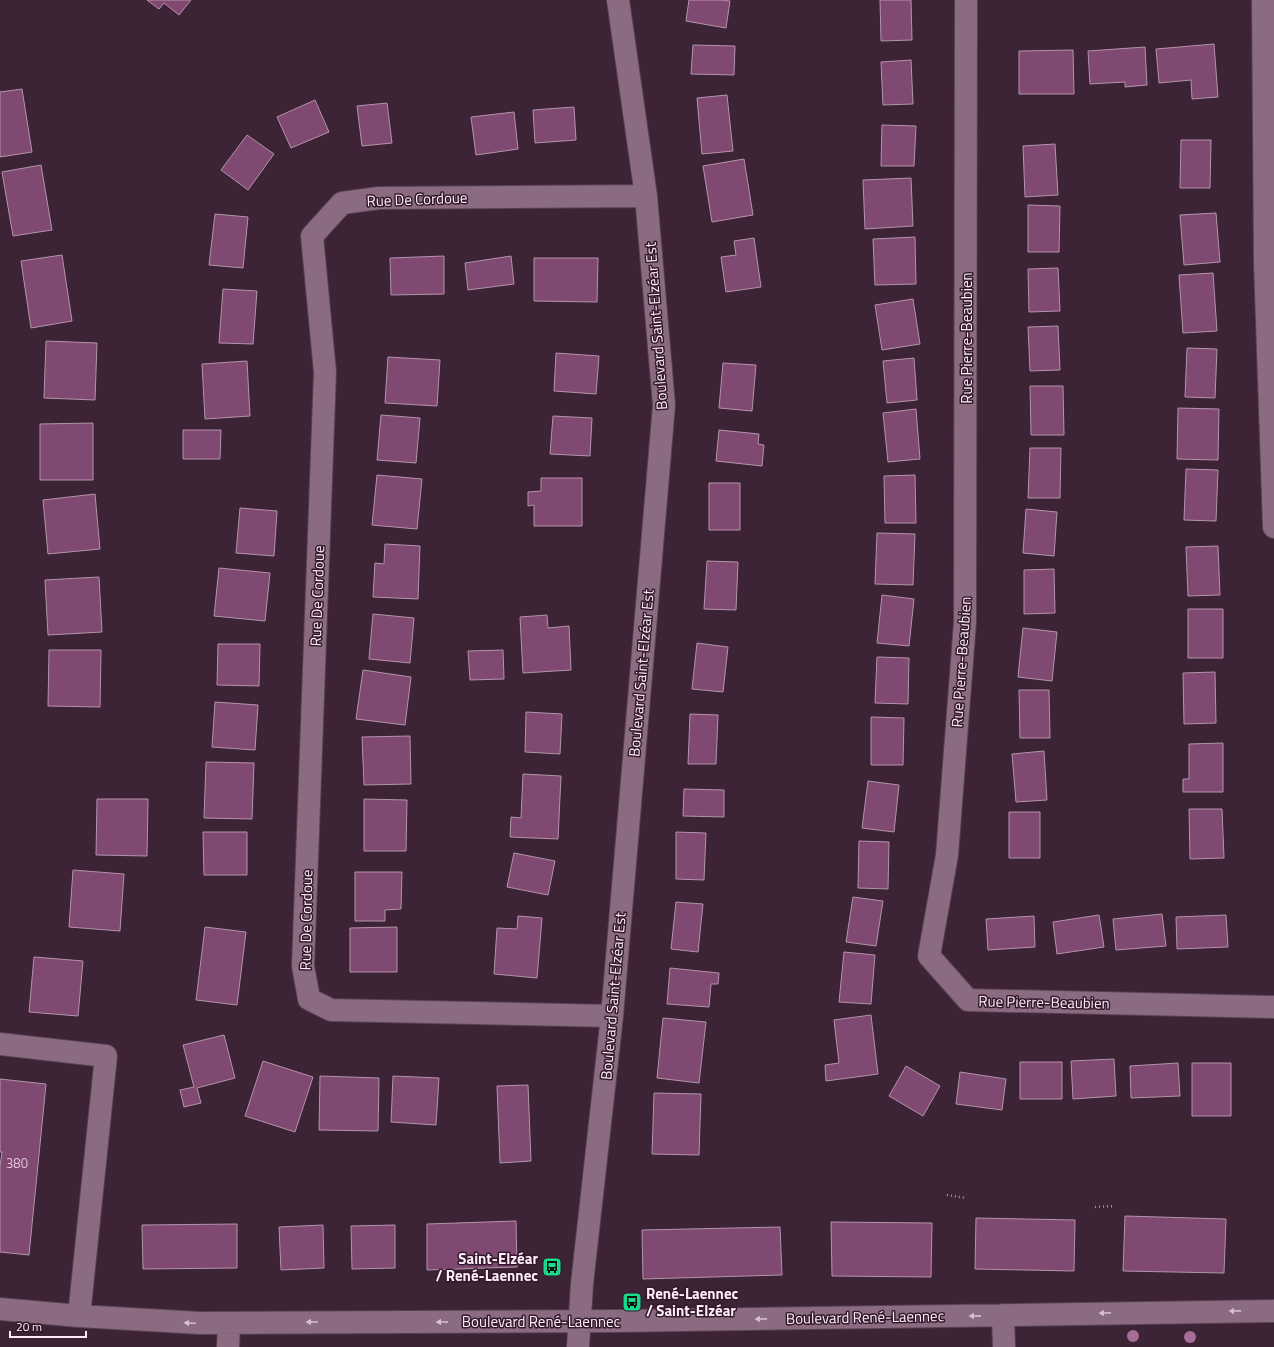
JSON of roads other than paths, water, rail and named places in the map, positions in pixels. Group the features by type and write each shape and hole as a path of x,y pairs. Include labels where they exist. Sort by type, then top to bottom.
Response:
{"street":[{"name":"Boulevard Saint-Elzéar Est","path":"578,1347 579,1321 612,1016 664,405 646,196 618,0"},
{"name":"Rue Pierre-Beaubien","path":"966,0 965,622 946,855 929,956 968,1000 1274,1007"},
{"path":"1264,0 1274,527"},
{"name":"Rue De Cordoue","path":"612,1016 331,1010 309,1000 303,966 325,372 312,236 342,203 379,198 646,196"},
{"path":"0,1044 106,1056 79,1316"},
{"name":"Boulevard René-Laennec","path":"0,1309 173,1322 229,1323 579,1321 1274,1311"},
{"path":"1003,1315 1004,1347"},
{"path":"228,1347 229,1323"}],"place":[{"name":"Saint-Elzéar / René-Laennec","path":"552,1267"},
{"name":"René-Laennec / Saint-Elzéar","path":"632,1302"}]}
